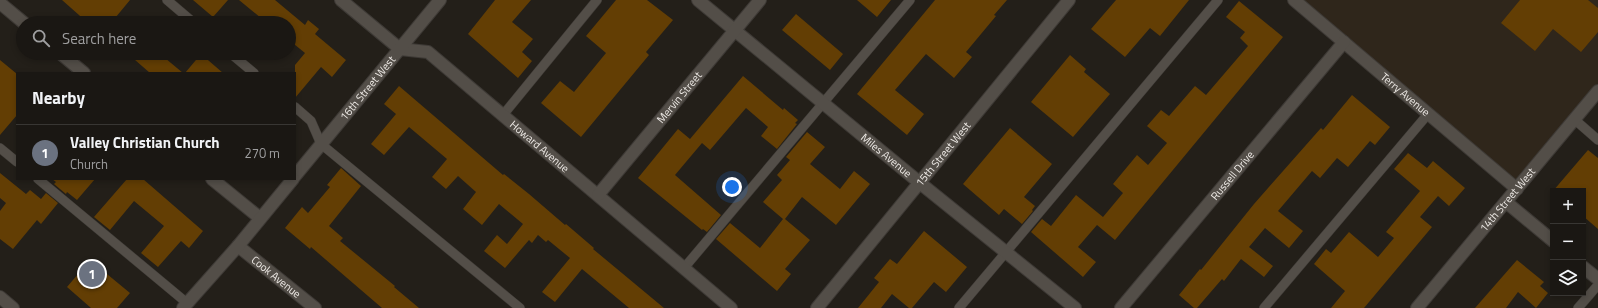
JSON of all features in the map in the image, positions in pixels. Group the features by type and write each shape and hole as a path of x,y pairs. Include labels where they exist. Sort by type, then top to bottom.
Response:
{"street":[{"path":"341,0 400,49"},
{"name":"16th Street West","path":"296,175 440,0"},
{"name":"Miles Avenue","path":"698,0 920,183 1075,308"},
{"name":"Mervin Street","path":"598,195 760,0"},
{"name":"15th Street West","path":"818,308 1069,0"},
{"name":"Terry Avenue","path":"1294,0 1517,189"},
{"path":"0,4 16,17"},
{"name":"Russell Drive","path":"1121,308 1344,42"},
{"name":"Howard Avenue","path":"400,49 428,52 732,308"},
{"path":"68,60 83,72"},
{"name":"14th Street West","path":"1417,308 1598,91"},
{"path":"213,180 260,218"},
{"path":"185,306 238,246 292,180"},
{"path":"1506,202 1550,239"},
{"name":"Cook Avenue","path":"238,246 315,308"},
{"path":"1586,269 1598,279"},
{"path":"0,297 13,308"}],"lane":[{"path":"167,0 186,16"},
{"path":"503,115 597,0"},
{"path":"684,268 824,104 910,0"},
{"path":"959,308 1218,0"},
{"path":"238,60 253,72"},
{"path":"296,108 311,121 321,144 520,308"},
{"path":"1264,308 1428,114"},
{"path":"1574,119 1598,140"},
{"path":"0,148 16,161"},
{"path":"39,180 185,306"},
{"path":"1578,308 1598,285"}],"shaded area":[{"path":"1294,0 1598,0 1598,93 1517,189"}],"building":[{"path":"62,0 130,0 117,16 80,16"},
{"path":"193,0 228,0 214,16 212,16"},
{"path":"239,0 275,0 294,16 258,16"},
{"path":"495,0 531,0 512,22 533,39 522,52 532,61 518,78 468,34"},
{"path":"616,0 647,0 673,20 646,52 649,55 581,137 541,103 560,81 574,92 606,53 586,36"},
{"path":"857,0 891,0 877,17"},
{"path":"935,0 1007,0 994,15 996,16 966,52 972,57 954,78 926,54 895,90 924,114 907,135 857,94"},
{"path":"1116,0 1189,0 1160,36 1150,28 1125,57 1091,29"},
{"path":"1520,0 1588,0 1598,8 1598,32 1581,52 1553,29 1535,51 1501,23"},
{"path":"1239,1 1283,37 1115,240 1097,225 1078,247 1096,262 1083,277 1031,232 1042,219 1051,226 1076,195 1103,217 1123,193 1113,184 1137,155 1148,165 1167,143 1147,126 1161,110 1169,116 1195,86 1206,95 1248,46 1240,38 1245,32 1226,17"},
{"path":"796,14 843,54 830,70 782,30"},
{"path":"296,18 305,25 308,20 319,29 315,34 346,60 332,77 321,67 296,97 295,65 305,53 296,46"},
{"path":"1070,55 1086,69 1084,72 1110,94 1073,137 1031,102"},
{"path":"0,60 16,73 16,116 0,135"},
{"path":"135,60 167,60 182,72 149,72"},
{"path":"196,60 208,60 222,72 186,72"},
{"path":"743,76 783,110 784,108 798,120 795,123 797,124 777,149 761,136 768,127 746,108 710,150 702,143 675,175 721,215 707,232 703,229 702,230 638,178 678,129 690,139"},
{"path":"399,86 503,175 504,174 529,194 565,225 566,224 594,248 593,249 664,308 629,308 582,269 555,302 542,292 570,258 548,240 546,242 538,235 532,243 529,240 505,268 484,251 497,235 507,244 523,224 499,204 482,225 463,209 476,192 458,176 446,189 432,177 447,159 409,127 384,155 371,144 396,114 384,104"},
{"path":"1352,95 1390,127 1375,145 1370,141 1348,167 1337,158 1320,178 1312,171 1278,211 1303,231 1289,248 1265,228 1249,247 1273,266 1264,277 1241,259 1224,281 1222,279 1197,308 1194,308 1179,295 1254,204 1321,128 1323,130"},
{"path":"1010,128 1052,164 1024,197 1035,206 1032,210 1033,211 1022,224 1004,209 999,215 963,184"},
{"path":"807,132 825,147 810,164 840,189 854,171 870,184 836,225 802,197 785,219 810,240 785,269 791,274 777,291 716,239 730,223 760,248 783,219 763,202 782,180 777,175 790,160 786,157"},
{"path":"1588,150 1598,158 1598,229 1586,219 1586,188 1556,188"},
{"path":"1408,153 1427,168 1433,161 1465,188 1449,206 1438,196 1420,217 1432,227 1364,308 1331,308 1345,291 1314,264 1326,249 1331,253 1349,232 1378,257 1394,238 1386,232 1420,191 1394,169"},
{"path":"341,168 361,186 329,226 343,238 340,241 395,286 394,287 419,308 382,308 311,247 310,249 285,228 302,207 308,213 330,187 327,185"},
{"path":"0,173 26,194 30,190 41,199 46,193 58,203 41,224 37,220 13,249 0,239 0,211 6,203 0,198"},
{"path":"53,180 94,180 77,200 67,192 66,194 54,184 56,182"},
{"path":"126,180 144,180 203,231 189,248 181,241 158,267 141,253 164,226 134,201 110,230 94,217"},
{"path":"924,231 967,267 946,292 934,282 912,308 909,308 892,294 881,308 858,308 879,282 874,278 890,259 897,264"},
{"path":"90,260 130,293 117,308 91,308 67,287"},
{"path":"1517,260 1544,282 1540,286 1548,293 1536,308 1518,292 1506,308 1475,308"}],"place":[{"name":"Valley Christian Church","path":"92,274"}]}
